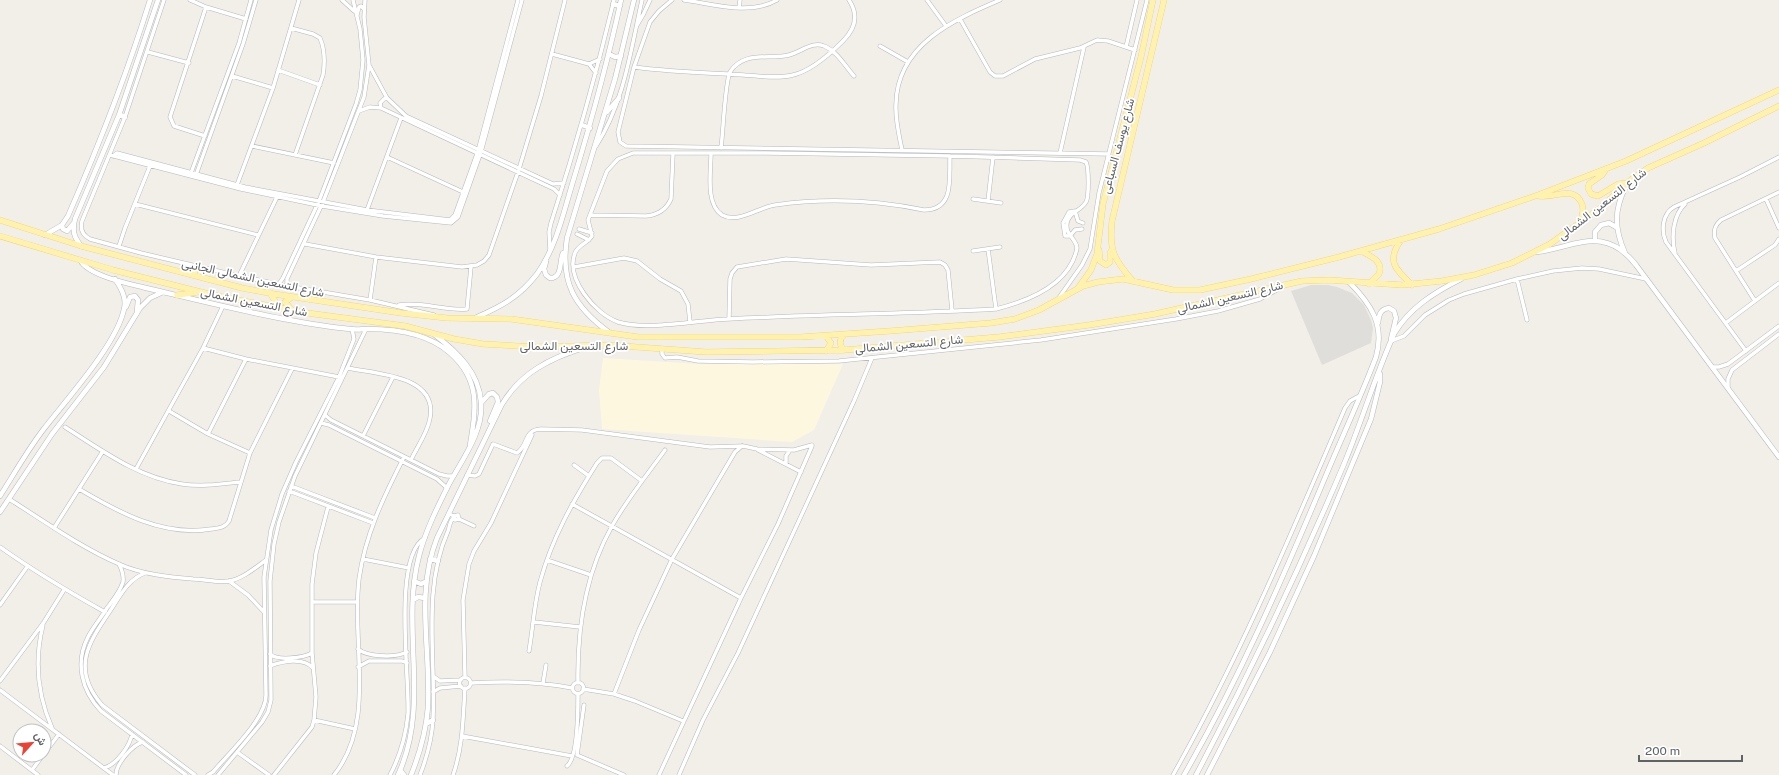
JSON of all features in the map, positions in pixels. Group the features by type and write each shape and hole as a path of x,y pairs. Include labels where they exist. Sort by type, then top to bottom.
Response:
{"main road":[{"name":"شارع يوسف السباعى","path":"1078,289 1093,264 1098,248 1102,209 1141,57 1153,0"},
{"name":"شارع يوسف السباعى","path":"1133,281 1119,264 1112,249 1110,236 1113,210 1164,0"},
{"name":"شارع التسعين الشمالى","path":"0,220 44,236 270,293 392,312 439,317 476,317 520,320 647,338 790,338 844,335 1004,321 1030,314 1078,289 1104,281 1117,279 1173,290 1200,290 1251,279 1361,251 1453,224 1538,195 1606,168 1717,120 1779,90"},
{"name":"شارع التسعين الشمالى","path":"0,236 80,260 202,292 293,311 394,324 463,340 494,345 535,347 595,344 736,352 844,350 1012,335 1089,325 1155,314 1313,280 1368,284 1412,285 1463,278 1498,268 1535,252 1599,209 1628,183 1654,165 1704,143 1779,106"},
{"path":"1606,168 1602,175 1589,184 1588,188 1591,194 1598,196 1618,184 1628,183"},
{"path":"1105,170 1112,172"},
{"path":"1538,195 1546,196 1566,193 1576,197 1581,203 1583,211 1578,224"},
{"path":"1401,240 1394,252 1394,264 1398,272 1412,285"},
{"path":"1098,248 1100,252 1100,262 1104,265 1110,262 1110,253 1112,249"},
{"path":"1361,251 1377,261 1380,266 1379,274 1368,284"},
{"path":"194,275 196,266"},
{"path":"177,295 202,292"},
{"path":"268,306 274,304 275,301 270,293"},
{"path":"293,297 284,302 293,311"},
{"path":"844,335 840,341 844,350"},
{"path":"826,336 831,343 826,350"}],"street":[{"path":"62,225 64,230 69,230 75,220 119,115 158,0"},
{"path":"112,156 148,52 164,0"},
{"path":"190,0 206,7 246,18"},
{"path":"191,174 239,42 251,0"},
{"path":"196,175 232,76 256,0"},
{"path":"237,185 272,88 299,0"},
{"path":"342,0 355,12"},
{"path":"287,286 287,279 305,244 320,204 356,104 362,78 364,60 360,29 353,0"},
{"path":"278,285 320,204 359,111 366,87 369,65 364,9 365,0"},
{"path":"509,43 518,0"},
{"path":"112,156 277,197 382,216 451,223 458,217 479,153 522,0"},
{"path":"305,244 376,257 471,267 484,261 488,255 518,171 566,0"},
{"path":"476,317 511,300 528,284 547,257 590,128 607,66 621,0"},
{"path":"547,257 545,273 550,278 556,277 559,273 561,258 574,231 594,148 618,69 634,0"},
{"path":"594,148 610,122 619,98 642,0"},
{"path":"636,25 644,15 650,0"},
{"path":"672,0 659,11 650,22 634,67 618,132 620,142 630,147 753,147 1109,154"},
{"path":"684,0 739,8 759,7 777,0"},
{"path":"739,8 740,0"},
{"path":"634,67 729,74 794,75 810,67 845,40 853,29 855,16 849,0"},
{"path":"927,0 946,26"},
{"path":"902,150 896,116 896,98 900,81 908,62 920,46 946,26 1000,0"},
{"path":"1126,47 1137,0"},
{"path":"1057,300 1085,261 1090,249 1093,225 1105,170 1147,0"},
{"path":"149,2 151,6 156,6"},
{"path":"44,236 62,225 97,151 146,15 149,2"},
{"path":"550,250 549,232 582,125 600,59 613,2 620,6"},
{"path":"356,17 359,7 361,6 364,9"},
{"path":"205,136 177,127 170,120 206,7"},
{"path":"146,15 149,14 153,17"},
{"path":"960,19 990,72 997,76 1003,76 1035,59 1084,47 1101,40 1135,50"},
{"path":"291,28 313,34 320,38 323,48 324,62 320,85 295,155"},
{"path":"721,148 729,74 738,64 757,56 786,55 817,44 825,46 832,51 854,76"},
{"path":"880,46 908,62"},
{"path":"1060,153 1084,47"},
{"path":"148,52 189,63"},
{"path":"552,54 589,64 596,73"},
{"path":"609,54 615,58 621,56"},
{"path":"589,64 600,59"},
{"path":"369,65 387,98 406,116 479,153"},
{"path":"607,66 615,65 618,69"},
{"path":"278,70 320,85"},
{"path":"232,76 272,88"},
{"path":"381,108 381,101 387,98"},
{"path":"605,113 619,98"},
{"path":"359,111 370,107 381,108 518,171 554,189 560,195"},
{"path":"119,115 125,117"},
{"path":"367,210 401,118"},
{"path":"582,125 590,128"},
{"path":"252,146 334,163"},
{"path":"112,156 117,153 216,181 320,204 448,221 455,217 463,192 479,153"},
{"path":"633,153 711,154 766,153 1080,160 1086,162 1088,168 1087,198 1085,204 1075,211 1068,221 1067,229 1077,245 1077,252 1069,266 1057,281 1039,295 1029,300 996,309 729,319 636,326 617,322 602,314 588,300 581,289 576,278 574,255 576,251 589,240 592,233 588,222 607,171 618,159 633,153"},
{"path":"590,215 646,216 662,211 668,206 671,199 672,154"},
{"path":"711,154 711,196 713,203 722,215 734,218 773,205 822,201 869,202 932,210 940,206 946,200 949,192 950,156"},
{"name":"شارع التسعين الشمالى الجانبى","path":"112,156 82,221 82,231 86,237 196,266 278,285 396,305 422,311 439,317"},
{"path":"387,157 463,192"},
{"path":"1746,350 1727,322 1664,238 1664,223 1669,210 1779,157"},
{"path":"988,201 993,158"},
{"path":"119,246 150,166"},
{"path":"518,171 554,184 564,183"},
{"path":"1628,183 1619,204 1616,226 1619,240 1625,253 1779,457"},
{"path":"1755,301 1715,238 1714,230 1715,226 1721,220 1779,192"},
{"path":"240,276 277,197"},
{"path":"973,199 1001,203"},
{"path":"1766,199 1779,228"},
{"path":"1676,255 1673,241 1674,226 1682,207 1687,202"},
{"path":"135,204 258,235"},
{"path":"1075,211 1078,221 1093,225"},
{"path":"75,220 73,231 81,246"},
{"path":"1595,241 1595,232 1601,225 1609,223 1616,226"},
{"path":"1070,236 1074,230 1084,229 1092,231"},
{"path":"574,231 592,233"},
{"path":"574,231 589,240"},
{"path":"1736,271 1775,245 1779,239"},
{"path":"1535,252 1574,243 1595,241 1607,243 1625,253"},
{"path":"974,251 1000,247"},
{"path":"565,249 565,272 574,296 592,318 611,334"},
{"path":"988,249 996,309"},
{"path":"370,300 376,257"},
{"path":"574,267 624,258 637,261 660,279 680,291 688,304 690,322"},
{"path":"80,260 90,271 114,279 223,306 284,319 352,330 366,329 391,331 420,336 437,343 455,357 466,373 474,397 475,416 470,445"},
{"path":"729,319 730,279 736,267 786,260 871,265 940,262 945,265 948,270 952,310"},
{"path":"396,305 408,304 444,309 467,309 471,267"},
{"path":"1391,341 1404,336 1425,316 1449,300 1464,294 1553,270 1582,268 1599,269 1646,279"},
{"path":"1196,775 1234,702 1308,548 1351,448 1391,341 1401,323 1414,310 1436,293 1463,278"},
{"path":"114,279 123,294 125,308"},
{"path":"1517,279 1527,320"},
{"path":"1349,282 1368,304 1378,324"},
{"path":"1727,322 1779,283"},
{"path":"662,349 663,356 666,359 677,357 698,361 835,361 872,358 1041,340 1176,319 1248,303 1272,294 1289,284"},
{"path":"0,512 52,434 104,367 137,311 150,298 163,292"},
{"path":"0,496 42,431 104,350 121,320 129,298 134,296 138,300 137,311"},
{"path":"136,469 203,348 223,306"},
{"path":"1184,775 1209,732 1270,605 1296,546 1377,353 1378,324 1382,311 1389,308 1394,311 1396,316 1391,341"},
{"path":"1712,367 1720,367 1728,364 1779,326"},
{"path":"214,772 217,775 262,722 268,712 271,700 269,632 270,581 277,532 291,486 366,329"},
{"path":"208,775 214,772 258,719 263,710 266,695 264,612 266,560 271,530 282,494 296,462 339,377 354,339 352,330"},
{"path":"404,775 399,773 410,743 414,714 413,600 414,581 419,556 425,538 447,488 470,445 478,426 481,403 475,381 465,362 450,346 432,332"},
{"path":"1728,388 1728,379 1732,370 1779,334"},
{"path":"411,775 419,754 426,724 428,694 425,582 430,559 437,538 504,400 512,389 526,376 560,355 595,344"},
{"path":"203,348 292,369 339,377"},
{"path":"678,775 703,720 738,653 851,408 872,358"},
{"path":"208,434 246,359"},
{"path":"1728,364 1728,368 1732,370"},
{"path":"348,368 393,377 416,384 423,391 430,404 431,411 428,424 411,460"},
{"path":"79,489 125,515 147,523 187,531 221,528 227,525 250,453 292,369"},
{"path":"1207,775 1270,652 1314,556 1371,419 1380,382 1379,373"},
{"path":"363,436 393,377"},
{"path":"481,403 490,393 495,394 498,398 489,430"},
{"path":"1173,775 1204,720 1245,637 1345,408 1350,401 1359,396"},
{"path":"169,410 208,434 250,453"},
{"path":"326,415 331,420 443,476 454,476"},
{"path":"321,424 329,424 402,461 437,479 447,488"},
{"path":"65,427 103,451 153,477 182,484 208,485 240,482"},
{"path":"467,475 475,476 479,474 493,444 517,453 520,451 530,432 536,429 582,430 710,447 743,446 757,449 798,450 812,446 778,524 741,598 659,775"},
{"path":"465,677 463,600 464,586 469,564 476,547 492,523 532,435"},
{"path":"614,694 639,630 672,560 735,452 743,446"},
{"path":"757,449 801,472"},
{"path":"583,689 581,684 578,683 580,627 591,575 612,526 665,450"},
{"path":"786,464 786,456 790,450"},
{"path":"54,528 103,451"},
{"path":"334,775 346,754 355,729 359,703 356,602 362,559 375,518 404,457"},
{"path":"529,651 540,581 547,560 559,529 572,504 599,460 608,457 642,481"},
{"path":"574,465 589,476"},
{"path":"291,486 375,518"},
{"path":"289,491 373,523"},
{"path":"9,499 54,528 119,564 146,572 183,578 229,581 248,573 266,560"},
{"path":"572,504 741,598"},
{"path":"274,775 312,727 314,720 316,697 312,653 314,567 328,507"},
{"path":"448,514 474,526"},
{"path":"421,775 429,745 433,720 433,594 438,561 450,523 456,518"},
{"path":"271,530 277,532"},
{"path":"390,775 400,752 407,722 405,603 409,568 415,547 425,538"},
{"path":"0,547 64,590 105,612"},
{"path":"362,559 409,568"},
{"path":"430,559 438,561"},
{"path":"547,560 591,575"},
{"path":"119,564 124,576 122,590 89,644 85,666 91,691 102,705 195,775"},
{"path":"0,605 28,567"},
{"path":"146,572 131,581 122,590 89,636 84,646 81,661 81,675 88,694 97,707 186,775"},
{"path":"229,581 248,595 264,612"},
{"path":"414,581 420,584 425,582"},
{"path":"0,681 44,622 64,590"},
{"path":"413,600 418,596 425,598"},
{"path":"313,602 356,602"},
{"path":"44,622 38,655 38,682 41,698 53,730"},
{"path":"534,622 580,627"},
{"path":"264,632 269,632"},
{"path":"358,649 369,655 399,655 407,652"},
{"path":"426,651 433,652"},
{"path":"270,654 277,658 303,656 312,653"},
{"path":"358,667 368,661 402,661 407,663"},
{"path":"270,666 285,662 301,662 307,663 313,668"},
{"path":"543,683 546,666"},
{"path":"433,675 440,680 461,680 465,677"},
{"path":"465,677 469,678 471,683"},
{"path":"440,680 440,688"},
{"path":"461,680 461,686"},
{"path":"471,683 543,683 572,688 574,692 578,694"},
{"path":"465,688 468,688 471,683"},
{"path":"572,688 575,683 578,683"},
{"path":"433,692 440,688 461,686 465,688"},
{"path":"453,775 460,752 465,688"},
{"path":"583,689 614,694 683,721"},
{"path":"567,766 571,762 572,756 578,694 583,689"},
{"path":"0,690 115,775 119,766 134,747 143,742"},
{"path":"584,705 577,755 624,775"},
{"path":"263,710 268,712"},
{"path":"314,720 355,729"},
{"path":"426,724 433,720"},
{"path":"52,744 59,734"},
{"path":"104,768 114,762 128,744 132,734"},
{"path":"462,736 572,756"},
{"path":"0,746 38,775"},
{"path":"237,752 269,775"},
{"path":"32,770 38,763"}],"shaded area":[{"path":"1311,285 1328,285 1352,293 1364,305 1371,320 1373,328 1371,343 1322,365 1291,291"},
{"path":"603,358 699,364 843,364 814,430 792,442 602,429 599,390"}]}
